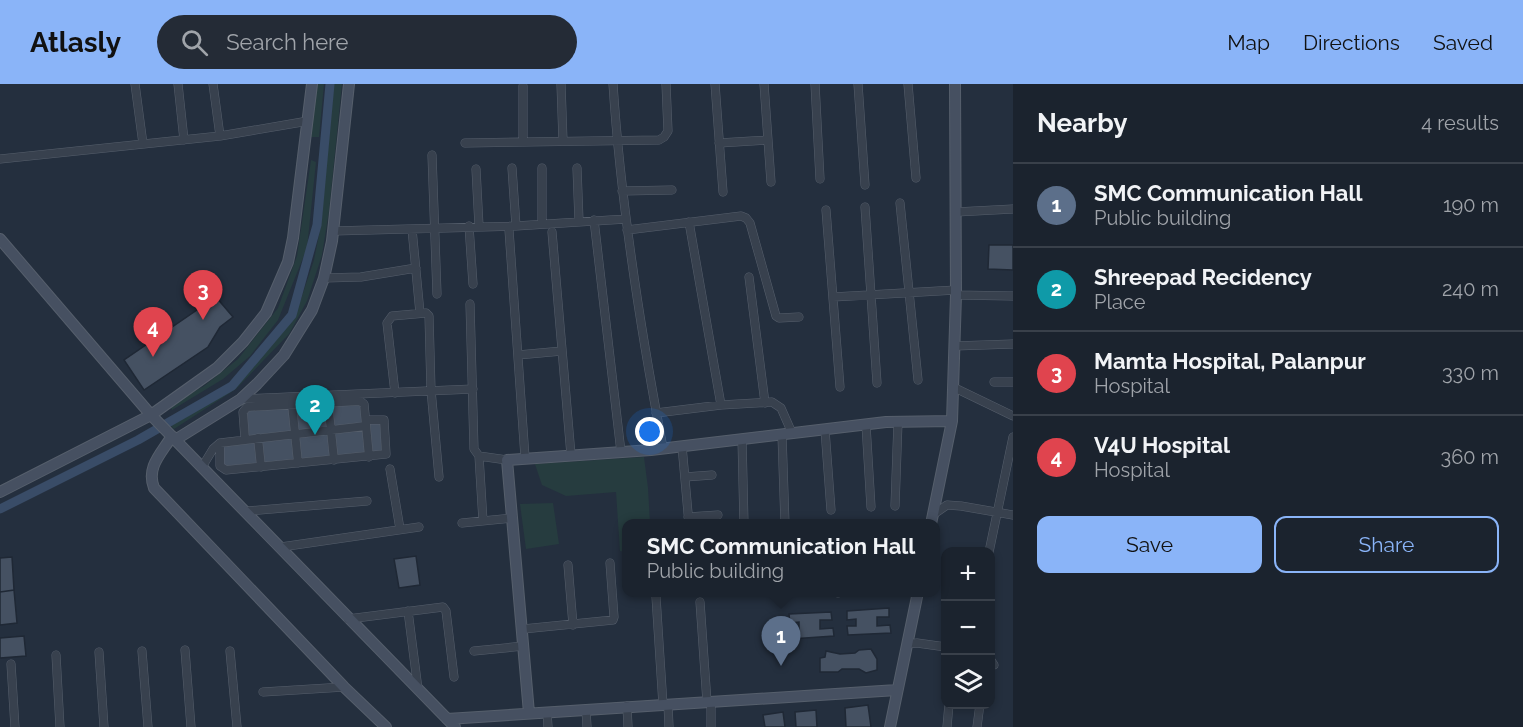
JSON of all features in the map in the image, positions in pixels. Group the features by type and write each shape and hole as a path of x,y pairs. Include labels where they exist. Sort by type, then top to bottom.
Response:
{"street":[{"path":"135,84 143,144"},
{"path":"178,84 184,140"},
{"path":"213,84 220,136"},
{"path":"0,492 154,417 217,368 243,342 266,313 288,261 293,238 312,84"},
{"path":"349,84 333,231 324,278 312,310 299,333 272,370 241,399 170,435 152,467 150,477 153,488 384,727"},
{"path":"561,84 564,141"},
{"path":"614,84 622,191 637,308 663,448"},
{"path":"465,143 659,140 668,131 666,84"},
{"path":"715,84 723,192"},
{"path":"764,84 771,182"},
{"path":"814,84 820,179"},
{"path":"858,84 865,185"},
{"path":"908,84 916,178"},
{"path":"933,519 952,421 956,292 955,84"},
{"path":"523,86 523,142"},
{"path":"0,159 220,136 308,122"},
{"path":"720,143 768,140"},
{"path":"432,155 437,294"},
{"path":"512,168 512,228 525,457"},
{"path":"542,168 542,223"},
{"path":"577,168 579,221"},
{"path":"476,169 479,226"},
{"path":"622,191 672,190"},
{"path":"900,203 918,380"},
{"path":"865,207 877,383"},
{"path":"956,212 1013,209"},
{"path":"826,210 840,387"},
{"path":"627,231 741,216 746,218 750,223 774,313 779,318 799,317"},
{"path":"333,231 469,226 512,228 542,223 626,219"},
{"path":"594,220 621,452"},
{"path":"689,222 721,405"},
{"path":"469,226 473,284"},
{"path":"412,229 420,313"},
{"path":"552,232 571,455"},
{"path":"0,239 170,435 247,511 348,619 451,723 529,713 897,690"},
{"path":"324,278 361,277 416,268"},
{"path":"749,277 765,402"},
{"path":"833,297 956,292 1013,296"},
{"path":"470,303 474,449 479,456 483,521"},
{"path":"395,393 387,323 392,316 420,313 429,316 431,390 440,477"},
{"path":"954,346 1013,344"},
{"path":"518,355 562,351"},
{"path":"994,382 1013,382"},
{"path":"953,387 1013,416"},
{"path":"241,399 473,389"},
{"path":"245,439 243,412 245,408 360,401 364,404 369,457"},
{"path":"328,402 334,460"},
{"path":"656,413 765,402 772,402 781,408 787,434 785,519"},
{"path":"292,405 298,463"},
{"path":"202,467 213,449 220,443 331,430 381,419 385,423 386,454 223,469 220,466 220,443"},
{"path":"479,456 507,460 621,452 898,422 952,421"},
{"path":"895,506 898,422"},
{"path":"866,425 871,507"},
{"path":"825,430 831,510"},
{"path":"990,547 1013,436"},
{"path":"258,438 261,467"},
{"path":"742,440 744,519"},
{"path":"682,446 689,519"},
{"path":"507,460 529,713"},
{"path":"390,469 400,530"},
{"path":"684,477 712,475"},
{"path":"247,511 367,501"},
{"path":"933,519 946,506 1013,515"},
{"path":"695,519 718,515"},
{"path":"462,523 513,518"},
{"path":"281,547 419,527"},
{"path":"523,629 613,620 610,563"},
{"path":"568,565 573,625"},
{"path":"656,597 669,727"},
{"path":"890,727 917,597"},
{"path":"700,602 711,727"},
{"path":"348,619 440,607 445,609 454,677"},
{"path":"408,611 418,691"},
{"path":"907,644 941,646"},
{"path":"474,651 524,646"},
{"path":"185,650 190,727"},
{"path":"142,651 148,727"},
{"path":"230,651 237,727"},
{"path":"99,652 104,727"},
{"path":"56,655 60,727"},
{"path":"11,664 15,727"},
{"path":"263,692 344,687"},
{"path":"627,706 628,727"},
{"path":"947,727 949,709"},
{"path":"977,727 979,709"},
{"path":"586,710 587,727"},
{"path":"547,712 548,727"}],"green space":[{"path":"316,84 324,84 319,137 311,137"},
{"path":"334,84 342,84 329,211 322,255 307,301 289,334 236,389 174,429 171,426 235,387 291,320 301,299 314,260 321,225"},
{"path":"311,160 316,162 307,248 278,320 250,356 223,379 172,410 170,405 204,386 238,359 278,308 297,256"},
{"path":"644,457 650,519 622,519 622,551 620,551 616,492 566,496 542,485 535,464"},
{"path":"553,503 559,544 526,549 520,504"}],"building":[{"path":"989,245 1013,245 1013,270 988,269"},
{"path":"216,297 233,317 220,327 208,347 144,390 124,360"},
{"path":"364,404 366,420 385,423 384,456 221,470 220,443 245,439 244,407"},
{"path":"416,556 420,585 399,588 394,559"},
{"path":"12,557 14,590 0,592 0,558"},
{"path":"14,590 17,623 0,625 0,592"},
{"path":"889,608 889,617 877,617 877,626 890,625 891,633 848,635 847,626 856,626 856,619 847,620 847,611"},
{"path":"831,612 832,620 820,620 820,629 833,628 834,636 791,639 790,630 799,629 799,622 790,623 789,614"},
{"path":"24,636 26,656 0,658 0,638"},
{"path":"871,649 877,659 877,670 866,673 859,669 820,672 820,658 825,657 826,651 840,654"},
{"path":"868,705 871,727 846,727 845,708"},
{"path":"816,710 817,727 796,727 795,712"},
{"path":"783,712 785,727 765,727 763,715"}],"waterway":[{"path":"0,509 138,440 232,386 292,315 317,225 330,84"}],"place":[{"name":"Mamta Hospital, Palanpur","path":"203,320"},
{"name":"V4U Hospital","path":"153,357"},
{"name":"Shreepad Recidency","path":"315,435"},
{"name":"SMC Communication Hall","path":"781,666"}]}
